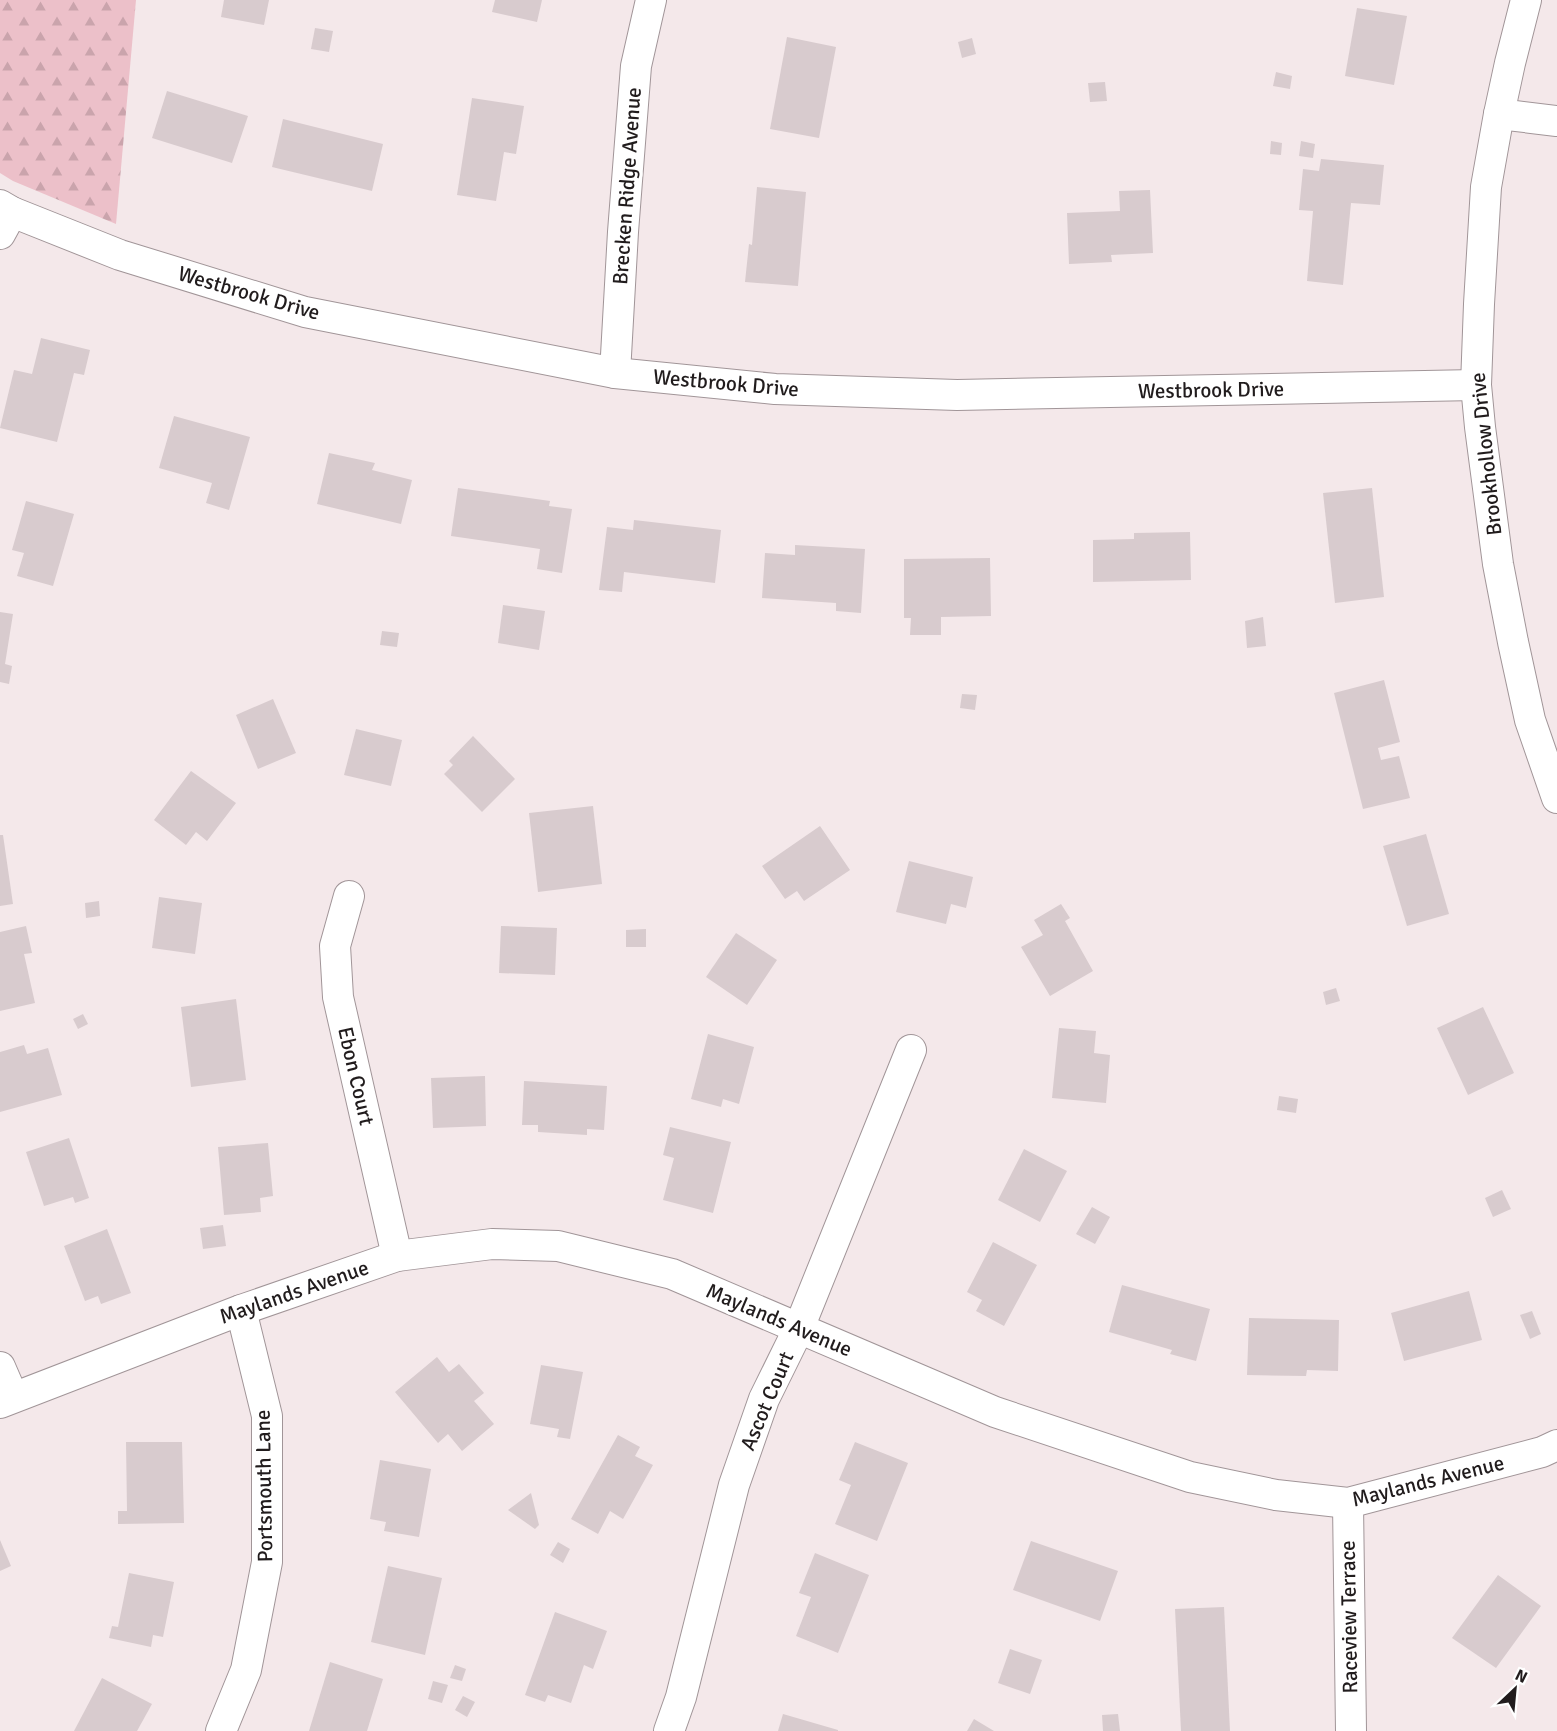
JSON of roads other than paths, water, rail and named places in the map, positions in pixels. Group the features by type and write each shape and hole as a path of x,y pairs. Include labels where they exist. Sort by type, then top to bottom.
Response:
{"street":[{"name":"Brecken Ridge Avenue","path":"615,373 636,66 651,0"},
{"name":"Brookhollow Drive","path":"1526,0 1499,114 1486,187 1476,385 1498,564 1511,631 1530,720 1557,798"},
{"path":"1499,114 1557,121"},
{"name":"Westbrook Drive","path":"4,217 305,312 615,373 775,389 957,395 1476,385"},
{"name":"Ebon Court","path":"349,896 335,946 338,997 397,1256"},
{"name":"Ascot Court","path":"669,1731 681,1697 734,1485 764,1399 799,1328 911,1050"},
{"name":"Maylands Avenue","path":"6,1400 241,1310 397,1256 492,1244 558,1246 672,1274 995,1412 1190,1477 1276,1495 1348,1503 1542,1452 1557,1445"},
{"name":"Portsmouth Lane","path":"221,1731 246,1670 267,1562 267,1416 241,1310"},
{"path":"0,1366 6,1400"},
{"name":"Raceview Terrace","path":"1348,1503 1351,1731"}]}
